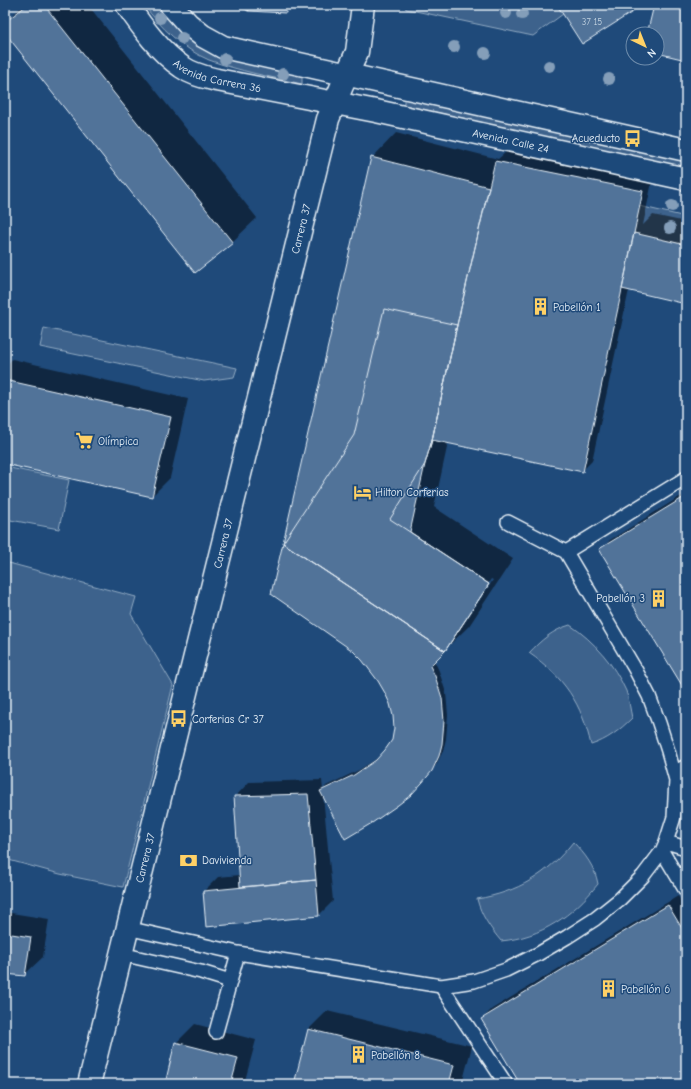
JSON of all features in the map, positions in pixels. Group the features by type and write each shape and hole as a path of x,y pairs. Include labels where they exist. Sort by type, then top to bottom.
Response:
{"main road":[{"name":"Avenida Carrera 36","path":"127,5 162,50 182,68 197,75 217,80 335,104"},
{"path":"172,5 188,24 203,36 223,46 686,150"},
{"name":"Carrera 37","path":"89,1084 328,119 357,52 363,5"},
{"name":"Avenida Calle 24","path":"335,104 376,111 686,178"}],"lane":[{"path":"566,552 686,478"},
{"path":"508,522 566,552 635,669 649,696 679,778"},
{"path":"127,928 238,953 441,986 474,981 506,970 567,937 620,899 643,876 664,847 674,817 679,778 686,766"},
{"path":"664,847 686,848"},
{"path":"664,847 686,891"},
{"path":"216,1032 238,953"},
{"path":"121,954 201,972 230,981"},
{"path":"441,986 506,1084"}],"shaded area":[{"path":"144,5 160,5 173,21 302,75 302,84 255,74 209,60 199,55 181,44 173,37"},
{"path":"405,5 557,5 563,14 533,36 406,9"},
{"path":"404,96 686,155 686,168 404,105"},
{"path":"639,206 686,217 686,245 634,233"},
{"path":"44,328 237,368 234,377 204,381 40,347"},
{"path":"5,467 69,480 59,529 5,519"},
{"path":"5,562 136,597 131,614 173,685 123,887 60,874 5,859"},
{"path":"570,625 595,646 616,672 626,691 632,718 613,734 591,745 577,704 570,693 552,672 529,653 548,636"},
{"path":"573,842 589,861 595,872 598,884 578,906 555,923 530,935 501,941 486,921 477,899 506,892 531,880 553,864"}],"building":[{"path":"27,5 44,5 233,243 195,273 5,33 5,22"},
{"path":"238,5 252,5 248,11"},
{"path":"252,5 287,5 286,13 248,11"},
{"path":"557,5 630,5 634,11 582,44"},
{"path":"654,5 686,5 686,60 665,55 665,26 649,26"},
{"path":"371,157 489,187 410,532 489,584 445,651 283,543"},
{"name":"Pabellón 1","path":"495,161 643,191 583,472 432,440"},
{"path":"634,233 686,245 686,304 622,289"},
{"name":"Hilton Corferias","path":"384,309 457,325 432,440 425,464 390,519 489,584 445,651 283,543 354,435"},
{"name":"Olímpica","path":"5,380 171,417 152,497 5,464"},
{"name":"Pabellón 3","path":"686,496 686,692 599,549"},
{"path":"283,543 445,651 430,666 442,698 444,721 442,744 439,756 432,771 411,795 372,823 345,839 320,791 354,775 376,760 392,740 394,728 393,716 390,704 378,681 353,651 271,594"},
{"path":"308,794 316,880 240,887 234,796"},
{"path":"316,880 319,916 206,927 203,891"},
{"name":"Pabellón 6","path":"668,905 686,935 686,1084 520,1084 481,1019"},
{"path":"5,933 31,937 25,976 5,974"},
{"name":"Pabellón 8","path":"308,1029 454,1065 449,1084 294,1084"},
{"path":"175,1042 238,1058 231,1084 165,1084"}],"place":[{"name":"Acueducto","path":"633,138"},
{"name":"Pabellón 1","path":"540,307"},
{"name":"Olímpica","path":"85,441"},
{"name":"Hilton Corferias","path":"362,492"},
{"name":"Pabellón 3","path":"658,598"},
{"name":"Corferias Cr 37","path":"179,719"},
{"name":"Davivienda","path":"189,860"},
{"name":"Pabellón 6","path":"608,989"},
{"name":"Pabellón 8","path":"358,1055"}]}
